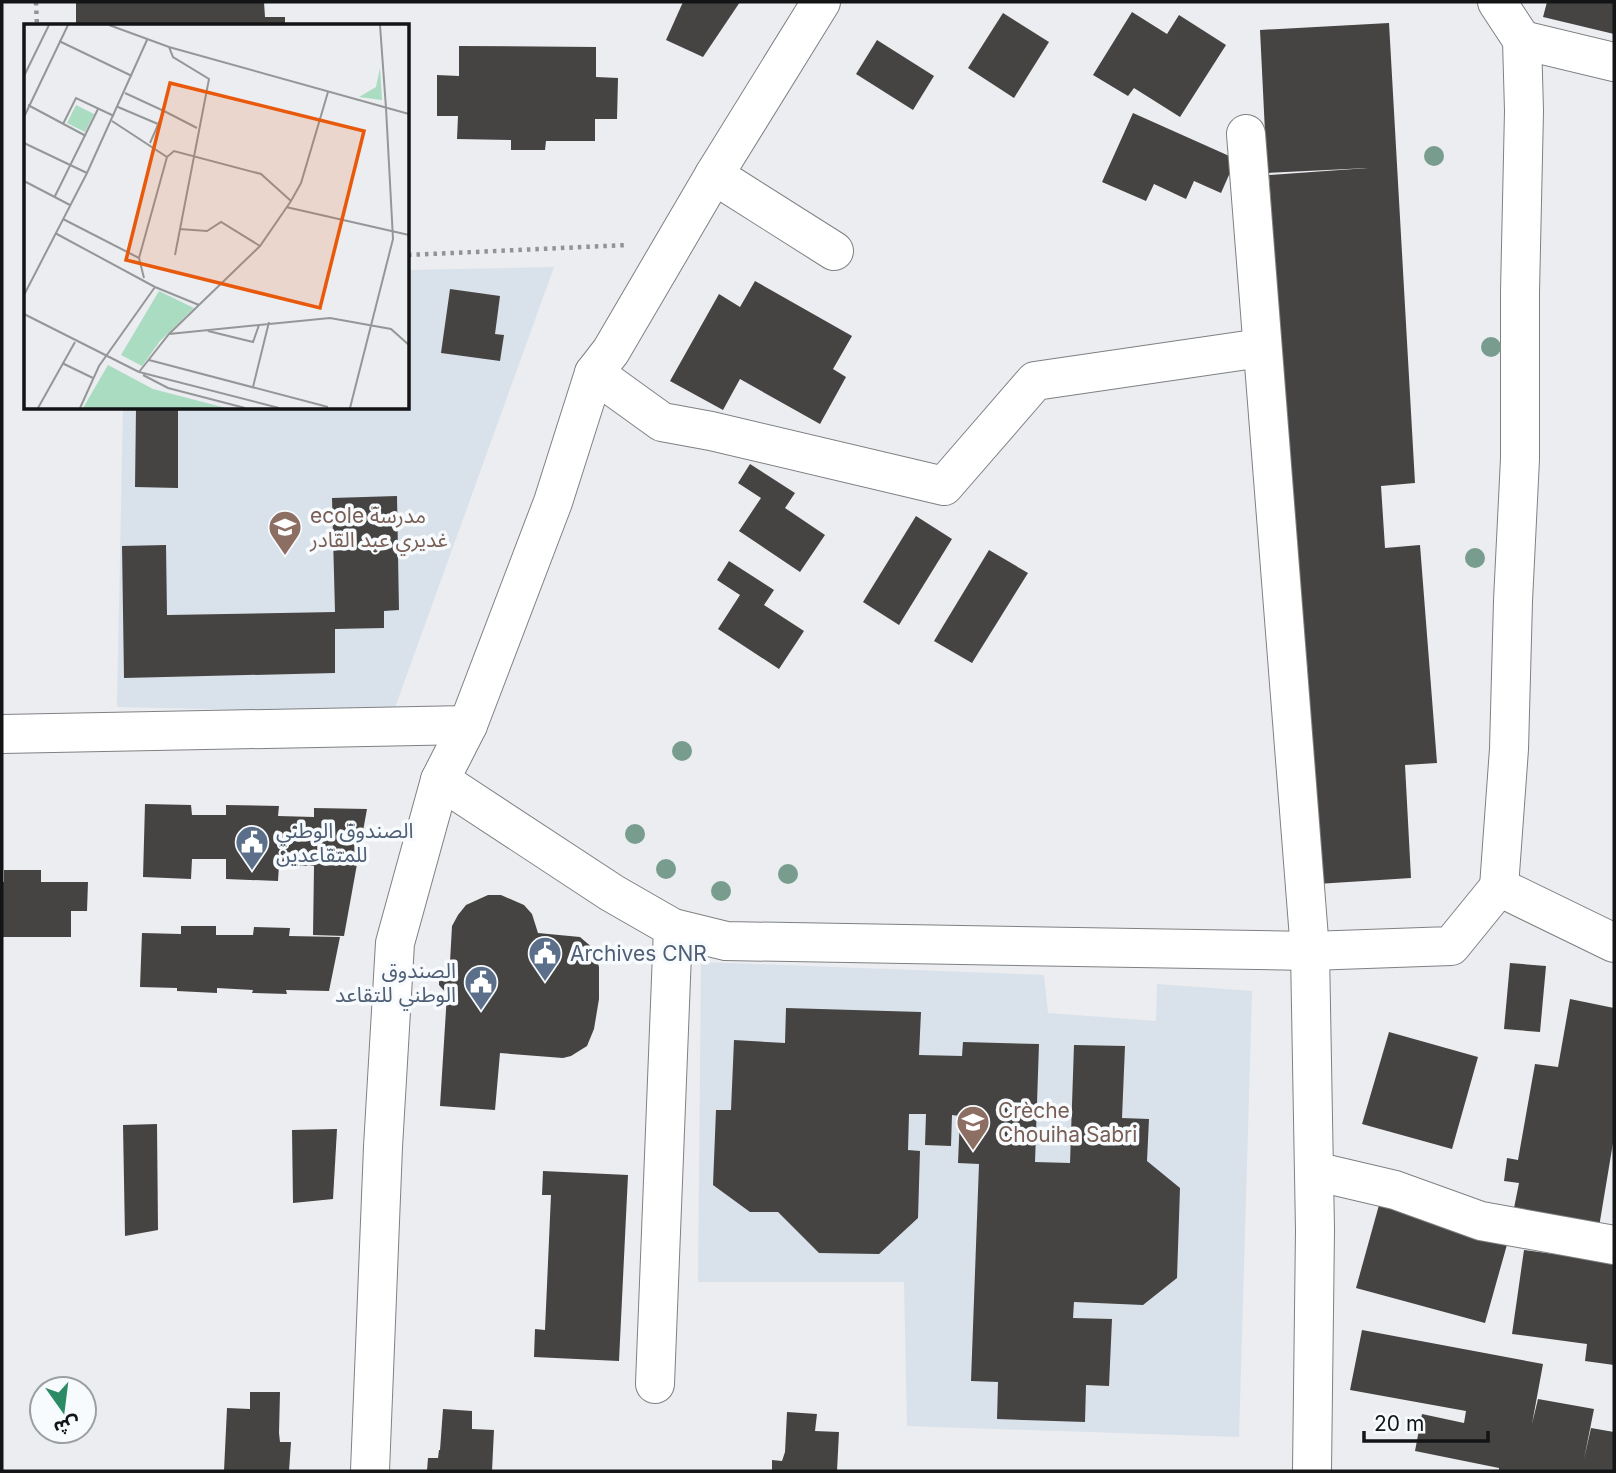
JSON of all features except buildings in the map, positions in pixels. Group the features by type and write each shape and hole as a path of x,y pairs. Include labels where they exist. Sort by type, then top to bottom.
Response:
{"street":[{"path":"370,1471 383,1147 395,943 440,780 468,725 553,502 594,373 611,351 714,175 821,2"},
{"path":"440,780 612,893 673,928 726,941 1310,951 1451,946 1499,887 1509,749 1520,459 1524,111 1522,40 1497,2"},
{"path":"1522,40 1614,62"},
{"path":"1246,134 1310,951 1314,1171 1312,1471"},
{"path":"714,175 834,251"},
{"path":"594,373 662,422 944,486 1035,381 1261,348"},
{"path":"2,734 468,725"},
{"path":"1499,887 1614,943"},
{"path":"655,1384 673,928"},
{"path":"1314,1171 1395,1190 1481,1221 1614,1245"}],"path":[{"path":"36,2 37,24"},
{"path":"410,254 675,243"}],"shaded area":[{"name":"ecole مدرسة غديري عبد القادر","path":"554,267 393,713 117,707 123,410 410,410 410,270"},
{"name":"Crèche Chouiha Sabri","path":"701,962 1044,975 1048,1013 1156,1021 1157,984 1252,991 1239,1437 907,1426 904,1282 698,1282"}],"place":[{"name":"ecole مدرسة غديري عبد القادر","path":"285,557"},
{"name":"الصندوق الوطني للمتقاعدين","path":"252,872"},
{"name":"Archives CNR","path":"545,983"},
{"name":"الصندوق الوطني للتقاعد","path":"481,1012"},
{"name":"Crèche Chouiha Sabri","path":"973,1152"}]}
